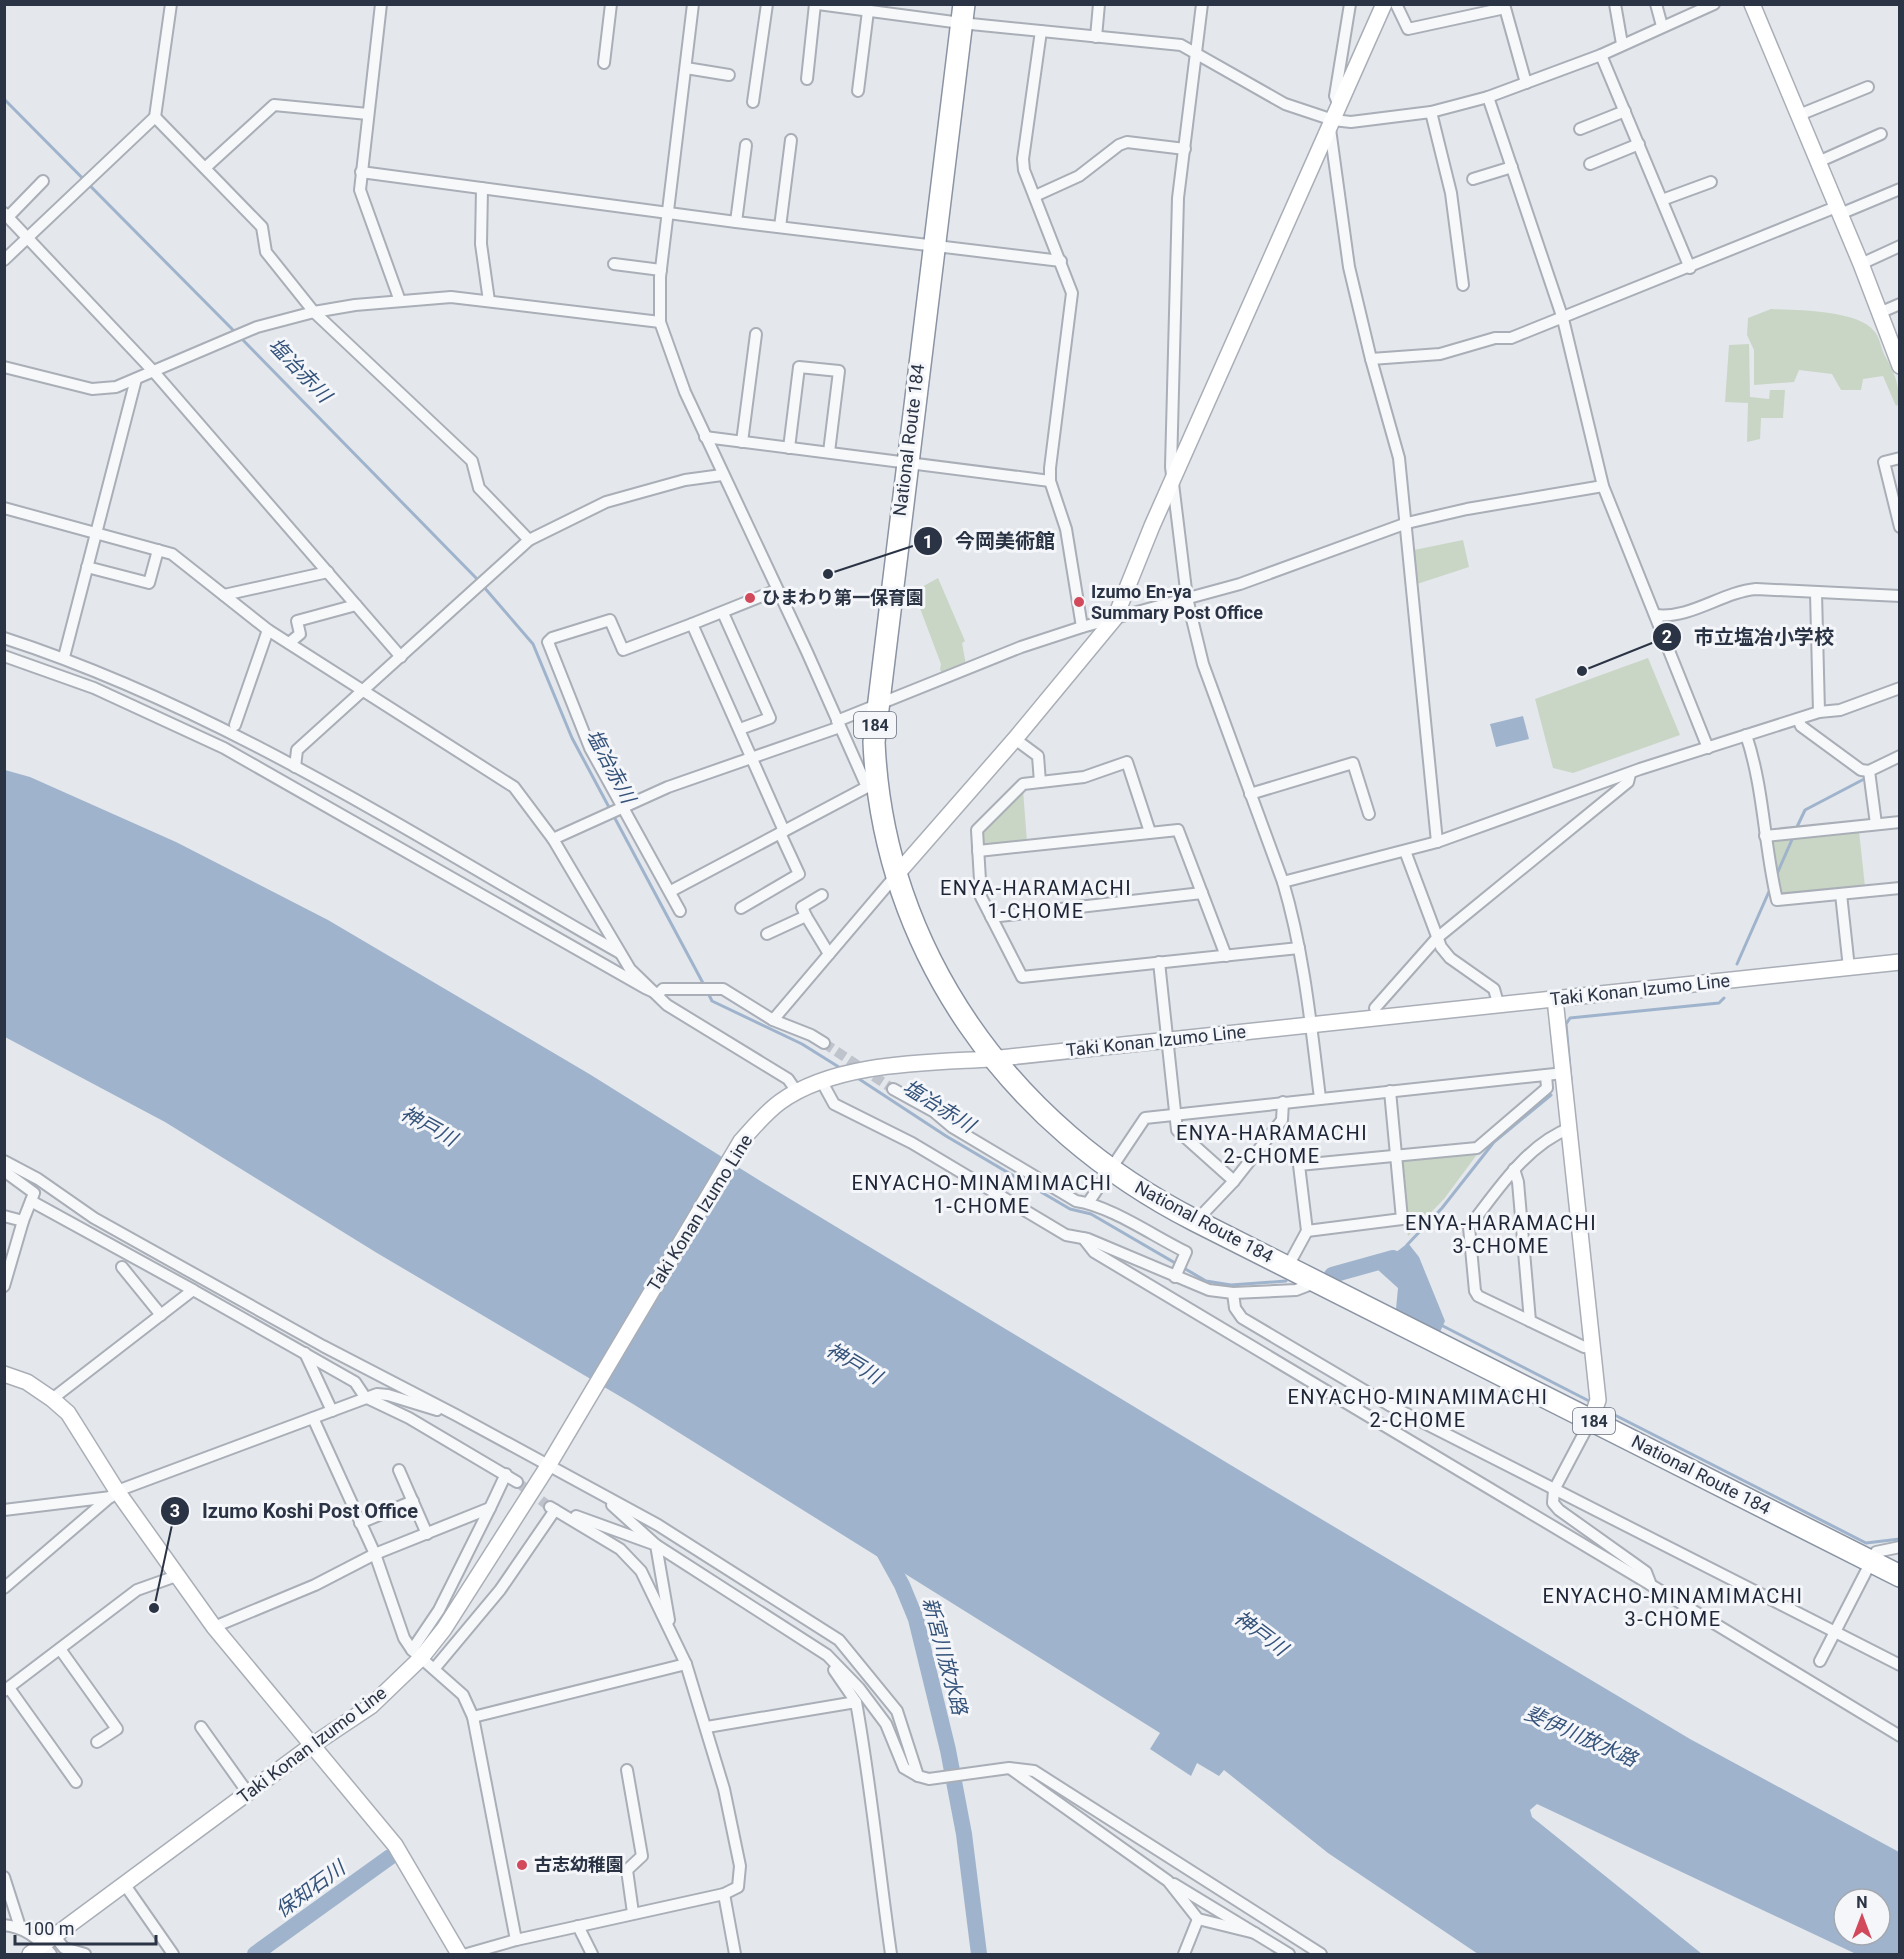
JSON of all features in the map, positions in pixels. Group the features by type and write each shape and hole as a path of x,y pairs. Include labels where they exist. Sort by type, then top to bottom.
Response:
{"highway":[{"name":"National Route 184","path":"962,14 877,707 872,787 897,874 922,942 942,983 991,1059 1052,1122 1110,1170 1168,1207 1899,1576"}],"street":[{"path":"4,260 155,117 171,4"},
{"path":"381,4 360,190 400,300"},
{"path":"604,63 611,4"},
{"path":"671,891 872,787 838,724 722,475 669,354 660,322 661,270 693,4"},
{"path":"753,102 767,4"},
{"path":"807,79 817,4 868,11 962,14 1041,31 1181,45 1285,104 1351,122 1431,112 1488,97 1601,55 1714,4"},
{"path":"1096,37 1099,4"},
{"path":"1202,4 1178,198 1171,467 1187,598 1203,664 1284,882 1299,948 1312,1025 1320,1098"},
{"path":"1350,4 1335,96 1334,118 1349,267 1371,359 1400,458 1437,842"},
{"path":"773,1020 1015,739 1115,618 1295,200 1384,4"},
{"path":"1396,4 1408,29 1504,8 1526,83"},
{"path":"1615,4 1623,44"},
{"path":"1656,4 1662,26"},
{"path":"1674,21 1687,4"},
{"path":"1752,4 1899,361"},
{"path":"858,91 868,11"},
{"path":"1041,31 1023,159 1024,170 1072,293 1050,481 1066,529 1082,627"},
{"path":"1601,55 1690,268"},
{"path":"686,68 729,75"},
{"path":"1799,115 1868,87"},
{"path":"1488,97 1563,319 1604,486 1708,748"},
{"path":"206,168 274,105 368,114"},
{"path":"1581,129 1625,111"},
{"path":"1431,112 1451,193 1463,285"},
{"path":"155,117 262,227 266,252 314,312 472,461 479,488 529,540"},
{"path":"1818,162 1881,134"},
{"path":"780,227 791,140"},
{"path":"1035,196 1079,177 1119,145 1127,142 1185,149"},
{"path":"1590,164 1639,144"},
{"path":"736,222 746,145"},
{"path":"1473,179 1512,167"},
{"path":"361,172 736,222 1061,261"},
{"path":"43,181 6,215 154,372 401,657"},
{"path":"1662,200 1711,182"},
{"path":"482,188 481,244 489,301"},
{"path":"1371,359 1440,354 1495,338 1511,338 1899,189"},
{"path":"1861,264 1899,246"},
{"path":"614,264 661,270"},
{"path":"4,367 92,389 116,387 257,327 314,312 400,300 451,297 660,322"},
{"path":"1878,313 1899,304"},
{"path":"742,442 756,334"},
{"path":"789,448 799,366 838,371 829,452"},
{"path":"63,657 136,379"},
{"path":"705,437 1050,481"},
{"path":"1899,458 1884,462 1899,527"},
{"path":"295,767 297,750 529,540 606,502 685,480 722,475"},
{"path":"553,839 668,787 838,724 1021,648 1082,627 1240,584 1407,523 1467,509 1604,486"},
{"path":"4,508 172,554 268,630 514,787 553,839 630,969 667,1005 788,1079 797,1092"},
{"path":"87,567 149,583 158,550"},
{"path":"224,595 328,572"},
{"path":"680,911 590,748 548,642 552,638 610,620 623,650 723,613 777,590"},
{"path":"1656,615 1670,617 1742,590 1899,596"},
{"path":"1816,593 1819,712"},
{"path":"289,643 300,634 297,621 356,605"},
{"path":"723,613 770,718 740,729"},
{"path":"692,624 740,729 799,874 741,908"},
{"path":"235,725 268,630"},
{"path":"4,638 63,657 148,692 295,767 620,953"},
{"path":"4,656 94,688 224,748 658,994"},
{"path":"1284,882 1437,842 1746,735 1819,712 1840,710 1899,688"},
{"path":"1798,719 1801,726 1862,770 1869,771 1899,756"},
{"path":"1746,735 1754,760 1777,900 1899,888"},
{"path":"1015,739 1038,756 1040,782"},
{"path":"1150,832 1127,762 1084,777 1023,784 977,830 981,897 1022,977 1299,948"},
{"path":"1250,794 1353,763 1369,814"},
{"path":"1869,771 1876,824"},
{"path":"1375,1008 1437,939 1628,782 1630,774"},
{"path":"1766,836 1899,822"},
{"path":"978,850 1178,830 1226,956"},
{"path":"1405,852 1441,947 1450,958 1494,989 1498,1003"},
{"path":"992,917 1202,893"},
{"path":"1841,894 1849,968"},
{"path":"822,895 802,907 829,954"},
{"path":"767,934 806,916"},
{"path":"1159,962 1177,1130 1181,1136 1234,1181"},
{"name":"Taki Konan Izumo Line","path":"30,1954 50,1945 125,1885 311,1746 371,1706 417,1654 444,1629 548,1466 741,1141 781,1101 797,1092 857,1072 909,1064 991,1059 1498,1003 1556,999 1899,962"},
{"path":"658,994 663,989 723,989 773,1020 811,1035 824,1043"},
{"path":"1556,999 1598,1400 1591,1420 1554,1490 1553,1503 1559,1510 1646,1572 1651,1585"},
{"path":"1088,1203 1145,1118 1564,1073"},
{"path":"1288,1266 1307,1231 1299,1165 1477,1148 1547,1088 1546,1075"},
{"path":"822,1082 834,1104 912,1143 1066,1235 1083,1238 1179,1268 1209,1290 1233,1293 1296,1290 1318,1282"},
{"path":"893,1089 933,1111 952,1127 1076,1201 1088,1203 1186,1252 1179,1268"},
{"path":"1307,1231 1402,1220 1390,1091"},
{"path":"1196,1221 1234,1181 1282,1120 1283,1102"},
{"path":"1570,1128 1558,1133 1514,1169 1469,1227 1475,1291 1479,1296 1530,1321 1584,1347 1593,1348"},
{"path":"4,1161 125,1235 323,1346 456,1414 657,1525 839,1640 897,1711 918,1776"},
{"path":"1514,1169 1520,1204 1530,1321"},
{"path":"4,1171 34,1193 23,1221 4,1286"},
{"path":"31,1201 305,1353 355,1382 365,1397 409,1418 517,1482"},
{"path":"4,1216 23,1221"},
{"path":"1083,1238 1094,1252 1899,1736"},
{"path":"122,1267 161,1315"},
{"path":"52,1399 193,1290"},
{"path":"1233,1293 1235,1308 1242,1318 1389,1405 1899,1665"},
{"path":"305,1353 332,1411"},
{"path":"4,1374 27,1382 68,1413 84,1436 114,1494 179,1575 214,1627 395,1845 459,1954"},
{"path":"4,1510 114,1494 365,1397 388,1395 456,1414"},
{"path":"313,1418 375,1554 404,1638 417,1654 463,1695 473,1717 516,1940"},
{"path":"399,1470 427,1533"},
{"path":"417,1654 506,1474"},
{"path":"597,1492 656,1545 827,1655 860,1688 886,1724 904,1768 929,1779 1009,1768 1034,1771 1321,1954"},
{"path":"4,1588 114,1494"},
{"path":"360,1523 412,1501"},
{"path":"467,1954 516,1940 724,1894 738,1887 740,1866 707,1727 686,1664 641,1571 620,1549 550,1507 656,1545"},
{"path":"214,1627 315,1585 375,1554 490,1508"},
{"path":"434,1669 500,1590 555,1510"},
{"path":"656,1545 671,1635"},
{"path":"1820,1661 1876,1552 1899,1547"},
{"path":"76,1782 7,1689 137,1590 179,1575"},
{"path":"60,1649 117,1729 97,1742"},
{"path":"827,1655 832,1668 856,1702 868,1768 891,1954"},
{"path":"473,1717 686,1664"},
{"path":"707,1727 856,1702"},
{"path":"201,1727 248,1793"},
{"path":"1009,1768 1168,1881 1289,1954"},
{"path":"627,1770 642,1856 627,1870 633,1913"},
{"path":"4,1877 20,1927"},
{"path":"1168,1881 1198,1919 1255,1933"},
{"path":"125,1885 173,1954"},
{"path":"724,1894 735,1954"},
{"path":"1184,1954 1198,1919"},
{"path":"4,1925 20,1927 50,1945 85,1954"},
{"path":"578,1926 592,1954"}],"green space":[{"path":"1771,309 1826,312 1866,324 1878,336 1894,374 1899,404 1896,406 1883,376 1863,379 1861,390 1841,390 1832,374 1799,370 1794,382 1754,385 1754,350 1747,335 1748,318"},
{"path":"1749,344 1750,397 1769,399 1770,390 1785,390 1783,418 1761,418 1760,439 1747,442 1748,403 1725,402 1729,345"},
{"path":"1463,540 1469,567 1417,584 1414,550"},
{"path":"938,578 965,641 962,643 966,665 945,676 940,670 941,664 918,603 923,597 920,588"},
{"path":"1648,658 1680,735 1573,773 1553,768 1535,699"},
{"path":"1023,790 1027,842 985,846 981,843 980,831"},
{"path":"1859,831 1865,887 1782,895 1778,891 1771,843 1774,840"},
{"path":"1481,1149 1444,1199 1408,1236 1401,1162 1403,1158"}],"water":[{"path":"1523,716 1529,739 1496,747 1490,724"},
{"path":"5,770 30,777 176,842 328,920 591,1075 767,1185 1690,1739 1899,1852 1899,1954 1856,1954 1841,1947 1892,1947 1892,1887 1832,1887 1832,1943 1537,1804 1530,1810 1532,1817 1702,1954 1478,1954 1328,1853 1224,1770 1219,1776 1197,1763 1191,1776 1150,1749 1160,1733 633,1404 377,1253 165,1122 5,1037"},
{"path":"1408,1243 1419,1257 1445,1321 1440,1332 1396,1309 1398,1288 1377,1269 1372,1260 1395,1253"}],"waterway":[{"name":"塩冶赤川","path":"4,99 235,332"},
{"name":"塩冶赤川","path":"240,337 479,581"},
{"name":"塩冶赤川","path":"483,586 533,644 572,738 704,985"},
{"path":"1796,829 1805,810 1868,777"},
{"path":"1776,876 1794,835"},
{"path":"1737,964 1771,887"},
{"name":"塩冶赤川","path":"707,991 712,1001 802,1044 842,1069"},
{"path":"1571,1080 1566,1024 1570,1018 1719,1003 1724,998"},
{"name":"塩冶赤川","path":"856,1077 946,1136 1070,1209 1091,1214 1206,1281 1231,1285 1286,1281"},
{"path":"1407,1245 1442,1208 1494,1142 1551,1095"},
{"name":"塩冶赤川","path":"1332,1275 1393,1258"},
{"path":"1441,1325 1593,1403"},
{"path":"1601,1408 1866,1543 1900,1539"},
{"name":"新宮川放水路","path":"881,1547 902,1585 916,1619 948,1750 964,1834 979,1954"},
{"name":"保知石川","path":"255,1954 390,1857"}],"tunnel":[{"path":"824,1043 893,1089"},
{"path":"517,1482 550,1507"}],"place":[{"name":"今岡美術館","path":"828,574"},
{"name":"ひまわり第一保育園","path":"750,598"},
{"name":"Izumo En-ya Summary Post Office","path":"1079,602"},
{"name":"市立塩冶小学校","path":"1582,671"},
{"name":"Izumo Koshi Post Office","path":"154,1608"},
{"name":"古志幼稚園","path":"522,1865"}],"district":[{"name":"ENYA-HARAMACHI 1-CHOME","path":"1036,900"},
{"name":"ENYA-HARAMACHI 2-CHOME","path":"1272,1144"},
{"name":"ENYACHO-MINAMIMACHI 1-CHOME","path":"982,1194"},
{"name":"ENYA-HARAMACHI 3-CHOME","path":"1501,1234"},
{"name":"ENYACHO-MINAMIMACHI 2-CHOME","path":"1418,1408"},
{"name":"ENYACHO-MINAMIMACHI 3-CHOME","path":"1673,1608"}],"water label":[{"name":"神戸川","path":"429,1126"},
{"name":"神戸川","path":"854,1363"},
{"name":"神戸川","path":"1261,1633"},
{"name":"斐伊川放水路","path":"1581,1736"}]}
